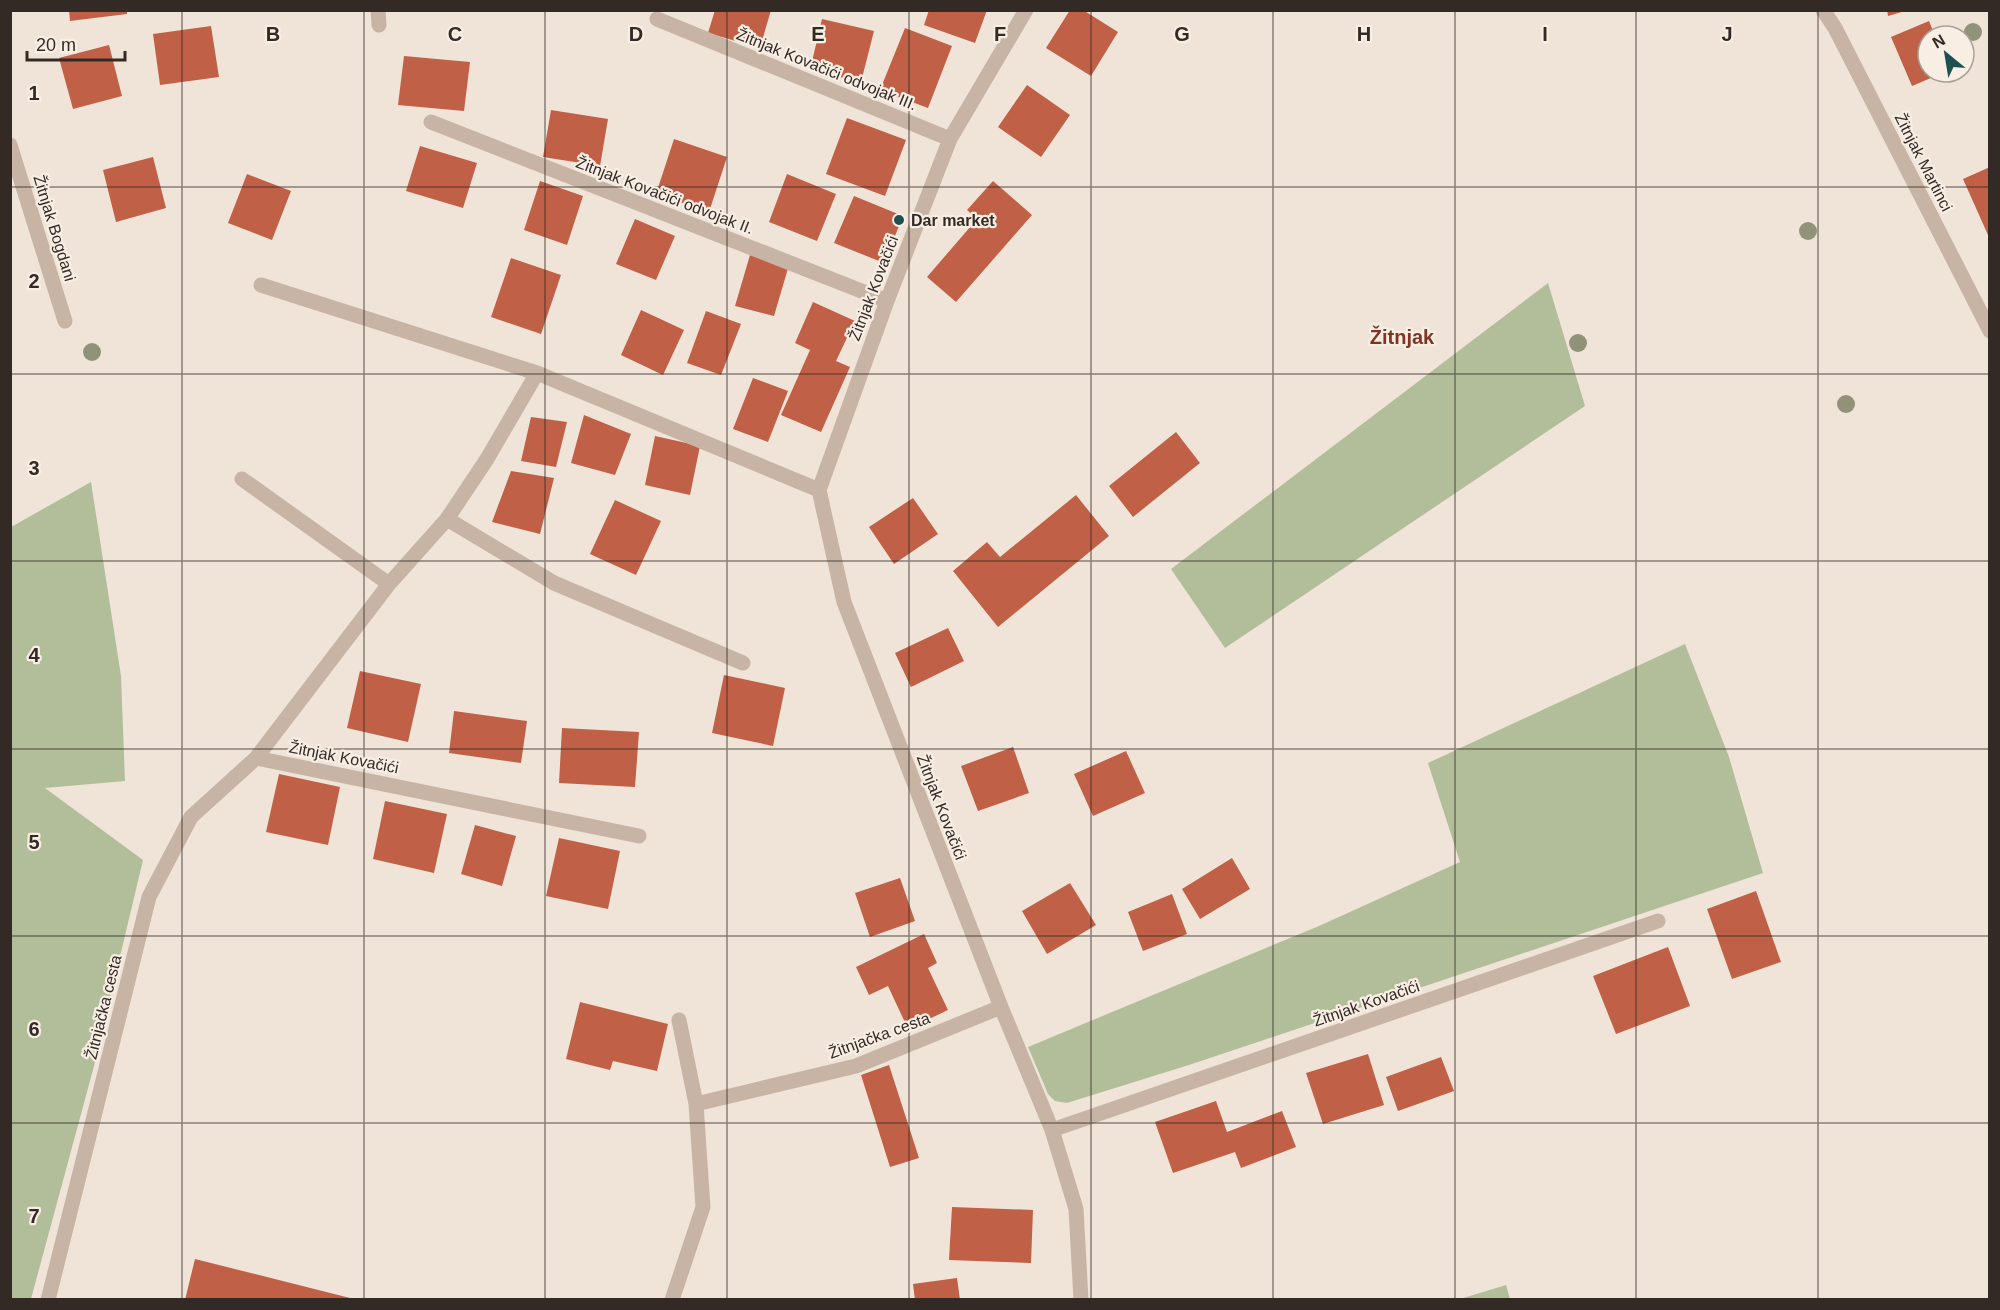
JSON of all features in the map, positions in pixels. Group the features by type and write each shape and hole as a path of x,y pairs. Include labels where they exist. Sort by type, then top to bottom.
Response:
{"street":[{"name":"Žitnjak Kovačići","path":"1026,10 950,139 887,301 819,490 844,602 1001,1007 1052,1130 1076,1209 1081,1299"},
{"name":"Žitnjak Martinci","path":"1823,10 1835,27 1989,331"},
{"name":"Žitnjak Kovačići odvojak III.","path":"657,19 950,139"},
{"name":"Žitnjak Kovačići odvojak II.","path":"431,122 887,301"},
{"name":"Žitnjak Bogdani","path":"10,145 65,321"},
{"path":"261,285 537,373 819,490"},
{"name":"Žitnjak Kovačići","path":"537,373 487,459 447,519 389,584 256,758 639,836"},
{"path":"242,479 389,584"},
{"path":"447,519 554,583 743,663"},
{"name":"Žitnjačka cesta","path":"48,1299 149,897 190,817 256,758"},
{"name":"Žitnjak Kovačići","path":"1052,1130 1658,921"},
{"name":"Žitnjačka cesta","path":"696,1104 856,1066 1001,1007"},
{"path":"672,1299 703,1207 696,1104 679,1020"}],"green space":[{"path":"1548,283 1585,406 1225,648 1171,569"},
{"path":"91,482 121,676 125,781 45,788 143,860 94,1066 31,1299 11,1299 11,527"},
{"path":"1685,644 1729,757 1763,873 1192,1064 1067,1103 1055,1101 1048,1094 1028,1047 1319,926 1460,862 1428,763"},
{"path":"1506,1285 1510,1299 1460,1299"}],"building":[{"path":"69,10 127,10 127,14 70,21"},
{"path":"715,10 771,10 760,48 708,33"},
{"path":"929,10 987,10 975,43 924,25"},
{"path":"1070,10 1083,10 1118,32 1091,76 1046,48"},
{"path":"1887,10 1905,10 1905,11 1888,16"},
{"path":"822,19 874,31 861,82 810,70"},
{"path":"211,26 219,77 160,85 153,34"},
{"path":"1916,26 1917,84 1912,86 1891,37"},
{"path":"905,28 952,46 928,108 880,90"},
{"path":"109,45 122,96 73,109 59,58"},
{"path":"404,56 470,62 464,111 398,105"},
{"path":"1027,85 1070,115 1041,157 998,127"},
{"path":"551,110 608,119 600,166 543,157"},
{"path":"847,118 906,140 885,196 826,174"},
{"path":"674,139 727,157 709,212 656,194"},
{"path":"420,146 477,163 463,208 406,191"},
{"path":"153,157 166,208 116,222 103,170"},
{"path":"1990,167 1990,235 1988,235 1963,179"},
{"path":"247,174 291,191 272,240 228,223"},
{"path":"787,174 836,194 817,241 769,222"},
{"path":"540,181 583,196 567,245 524,230"},
{"path":"993,181 1032,215 956,302 927,277 977,219 967,210"},
{"path":"854,196 903,216 884,263 834,243"},
{"path":"635,219 675,236 656,280 616,264"},
{"path":"750,255 789,265 774,316 735,306"},
{"path":"511,258 561,275 541,334 491,317"},
{"path":"813,302 855,321 836,361 850,367 821,432 781,415 810,350 795,343"},
{"path":"641,310 684,330 663,375 621,355"},
{"path":"706,311 741,324 721,375 687,363"},
{"path":"753,378 788,391 768,442 733,429"},
{"path":"584,415 631,434 615,475 571,463"},
{"path":"531,417 567,422 556,467 521,461"},
{"path":"1176,432 1200,463 1133,517 1109,486"},
{"path":"655,436 700,446 690,495 645,485"},
{"path":"511,471 554,478 540,534 492,522"},
{"path":"1076,495 1109,536 998,627 953,571 987,542 1000,557"},
{"path":"913,498 938,534 894,564 869,527"},
{"path":"615,500 661,521 636,575 590,554"},
{"path":"948,628 964,661 911,687 895,653"},
{"path":"360,671 421,684 408,742 347,728"},
{"path":"724,675 785,688 773,746 712,733"},
{"path":"454,711 527,721 521,763 449,753"},
{"path":"562,728 639,732 635,787 559,783"},
{"path":"1013,747 1029,793 978,811 961,766"},
{"path":"1126,751 1145,793 1093,816 1074,774"},
{"path":"279,774 340,787 328,845 266,832"},
{"path":"385,801 447,814 434,873 373,859"},
{"path":"475,825 516,836 502,886 461,874"},
{"path":"559,838 620,851 608,909 546,896"},
{"path":"1232,858 1250,889 1200,919 1182,889"},
{"path":"900,878 915,921 870,937 855,893"},
{"path":"1070,883 1096,925 1047,954 1022,911"},
{"path":"1756,891 1781,962 1732,979 1707,909"},
{"path":"1172,894 1187,934 1143,951 1128,912"},
{"path":"924,934 937,963 928,968 948,1010 908,1029 888,986 869,995 856,967"},
{"path":"1668,947 1690,1006 1616,1034 1593,976"},
{"path":"580,1002 668,1024 657,1071 613,1061 610,1070 566,1059"},
{"path":"1368,1054 1384,1105 1323,1124 1306,1073"},
{"path":"1441,1057 1454,1091 1398,1111 1386,1077"},
{"path":"889,1065 919,1158 890,1167 861,1075"},
{"path":"1216,1101 1227,1132 1282,1111 1296,1147 1241,1168 1235,1152 1173,1173 1155,1122"},
{"path":"952,1207 1033,1210 1031,1263 949,1260"},
{"path":"195,1259 354,1299 354,1300 185,1300"},
{"path":"957,1278 960,1300 915,1300 913,1284"}],"place":[{"name":"Dar market","path":"899,220"}],"district":[{"name":"Žitnjak","path":"1402,337"}]}
